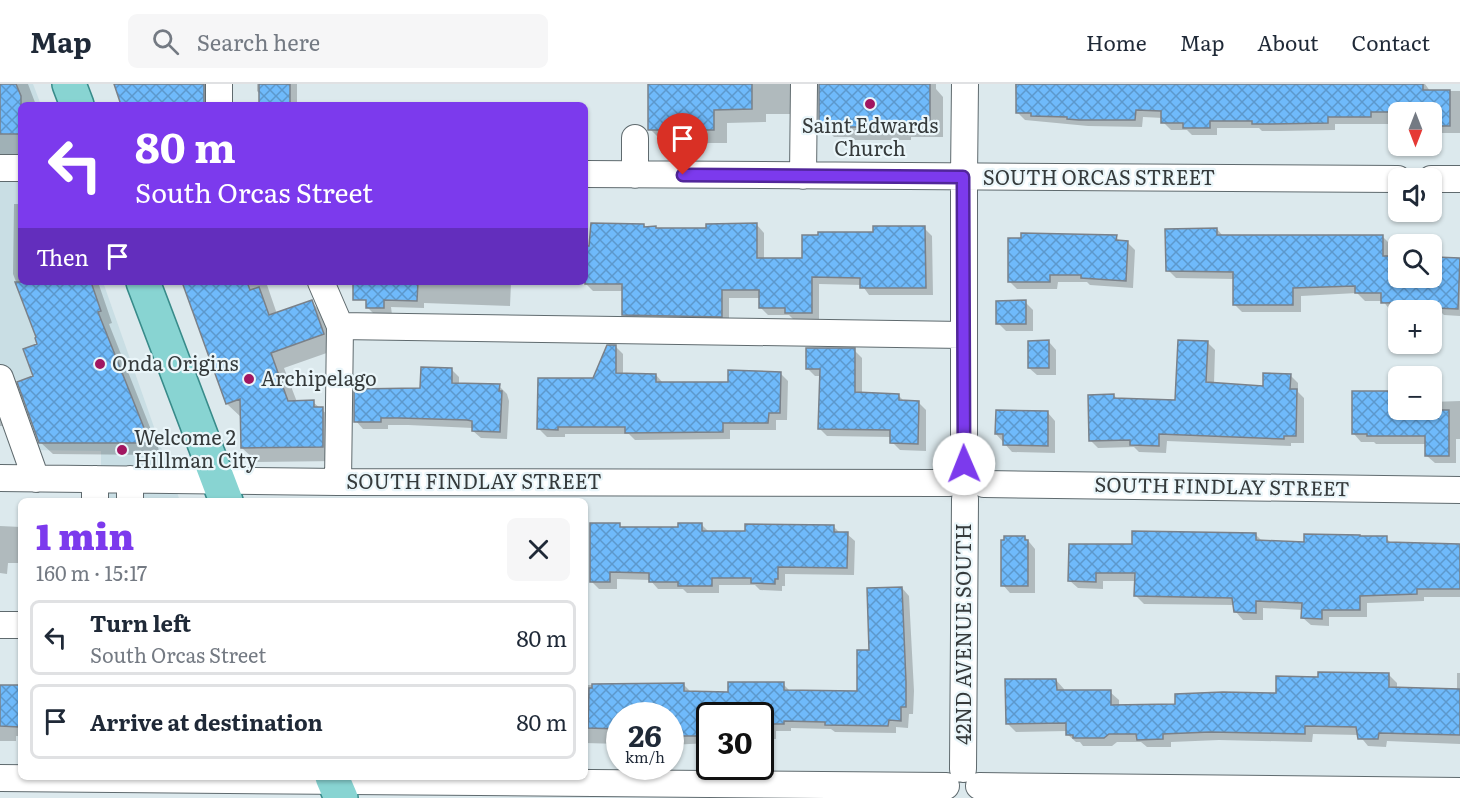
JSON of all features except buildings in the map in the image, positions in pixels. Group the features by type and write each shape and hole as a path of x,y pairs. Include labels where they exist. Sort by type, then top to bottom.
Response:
{"main road":[{"path":"69,84 76,102"},
{"path":"144,285 222,490"}],"street":[{"path":"219,84 219,102"},
{"path":"803,176 804,84"},
{"name":"42ND AVENUE SOUTH","path":"963,787 965,84"},
{"path":"635,138 635,174"},
{"path":"0,168 18,168"},
{"name":"SOUTH ORCAS STREET","path":"588,174 1388,179"},
{"path":"1442,179 1460,179"},
{"path":"322,285 340,326 338,482"},
{"path":"340,326 963,335"},
{"path":"0,378 36,479"},
{"name":"SOUTH FINDLAY STREET","path":"0,478 36,479 95,490 222,490 338,482 965,483 1460,490"},
{"path":"0,625 18,625"},
{"path":"0,778 18,778"},
{"path":"194,780 335,786 1460,791"}],"shaded area":[{"path":"0,84 33,84 40,102 18,102 18,285 104,285 179,498 101,498 101,451 28,450 0,369"}],"place":[{"name":"Saint Edwards Church","path":"870,104"},
{"name":"Onda Origins","path":"100,364"},
{"name":"Archipelago","path":"249,379"},
{"name":"Welcome 2 Hillman City","path":"122,450"}],"route":[{"path":"683,175 963,177 964,464"}]}
